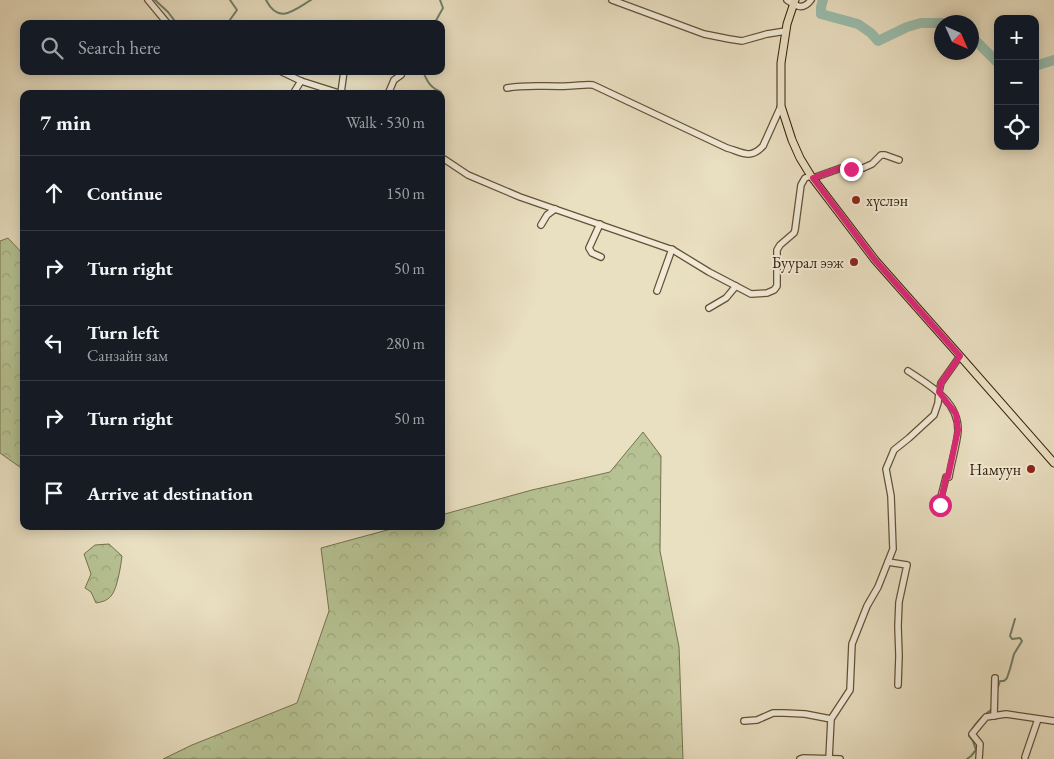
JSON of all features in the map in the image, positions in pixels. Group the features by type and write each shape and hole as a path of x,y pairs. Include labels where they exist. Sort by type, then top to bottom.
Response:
{"main road":[{"path":"795,2 786,31 781,63 781,106 800,158 812,177 875,260 1054,463"}],"street":[{"path":"148,0 165,20"},
{"path":"612,0 704,34 729,40 742,41 786,31"},
{"path":"787,0 795,2 802,7 811,0"},
{"path":"289,75 330,90"},
{"path":"342,90 344,75"},
{"path":"390,90 394,80 401,75"},
{"path":"295,90 301,80"},
{"path":"507,88 520,86 593,85 727,148 746,155 759,151 763,146 781,106"},
{"path":"445,160 468,175 520,197 672,249 709,272 752,294 767,293 774,290 777,286 777,250 794,233 801,185 805,178 841,168 862,168 872,164 881,155 885,154 898,160"},
{"path":"541,225 547,215 555,209"},
{"path":"600,224 589,248 592,253 601,257"},
{"path":"657,291 672,249"},
{"path":"709,308 726,298 736,286"},
{"path":"829,759 831,719 850,690 852,644 893,549 891,496 886,469 894,450 934,415 941,383 960,356"},
{"path":"908,371 939,392 956,414 958,430 940,505"},
{"path":"888,562 907,566 899,602 898,685"},
{"path":"994,716 995,678"},
{"path":"744,721 757,720 773,714 784,713 805,714 831,719"},
{"path":"979,759 980,744 972,734 986,717 1006,714 1054,721"},
{"path":"1025,757 1038,719"},
{"path":"800,759 840,759"}],"green space":[{"path":"8,238 20,251 20,467 0,453 0,241"},
{"path":"643,432 661,456 660,551 679,647 683,759 163,759 192,745 297,703 329,611 321,548 387,530 445,530 445,514 532,490 610,472"},
{"path":"109,544 122,556 118,577 111,596 106,600 96,603 91,592 85,588 91,574 84,554 95,545"}],"waterway":[{"path":"155,0 174,20"},
{"path":"230,0 237,10 230,20"},
{"path":"266,0 271,8 281,14 293,11 311,0"},
{"path":"436,20 443,8 440,0"},
{"path":"823,0 821,14 858,24 871,33 878,41 907,27 921,23 934,23"},
{"path":"979,44 995,60"},
{"path":"1039,65 1054,60"},
{"path":"425,75 430,84 437,90"},
{"path":"997,690 1000,681 1004,681 1007,678 1014,654 1022,641 1020,638 1012,639 1010,636 1015,619"},
{"path":"967,759 976,750 969,736 973,728 992,709"}],"place":[{"name":"хүслэн","path":"856,200"},
{"name":"Буурал ээж","path":"854,262"},
{"name":"Намуун","path":"1031,469"}],"route":[{"path":"851,169 841,168 813,178 875,260 960,356 941,383 939,392 956,414 958,430 940,505"}]}
